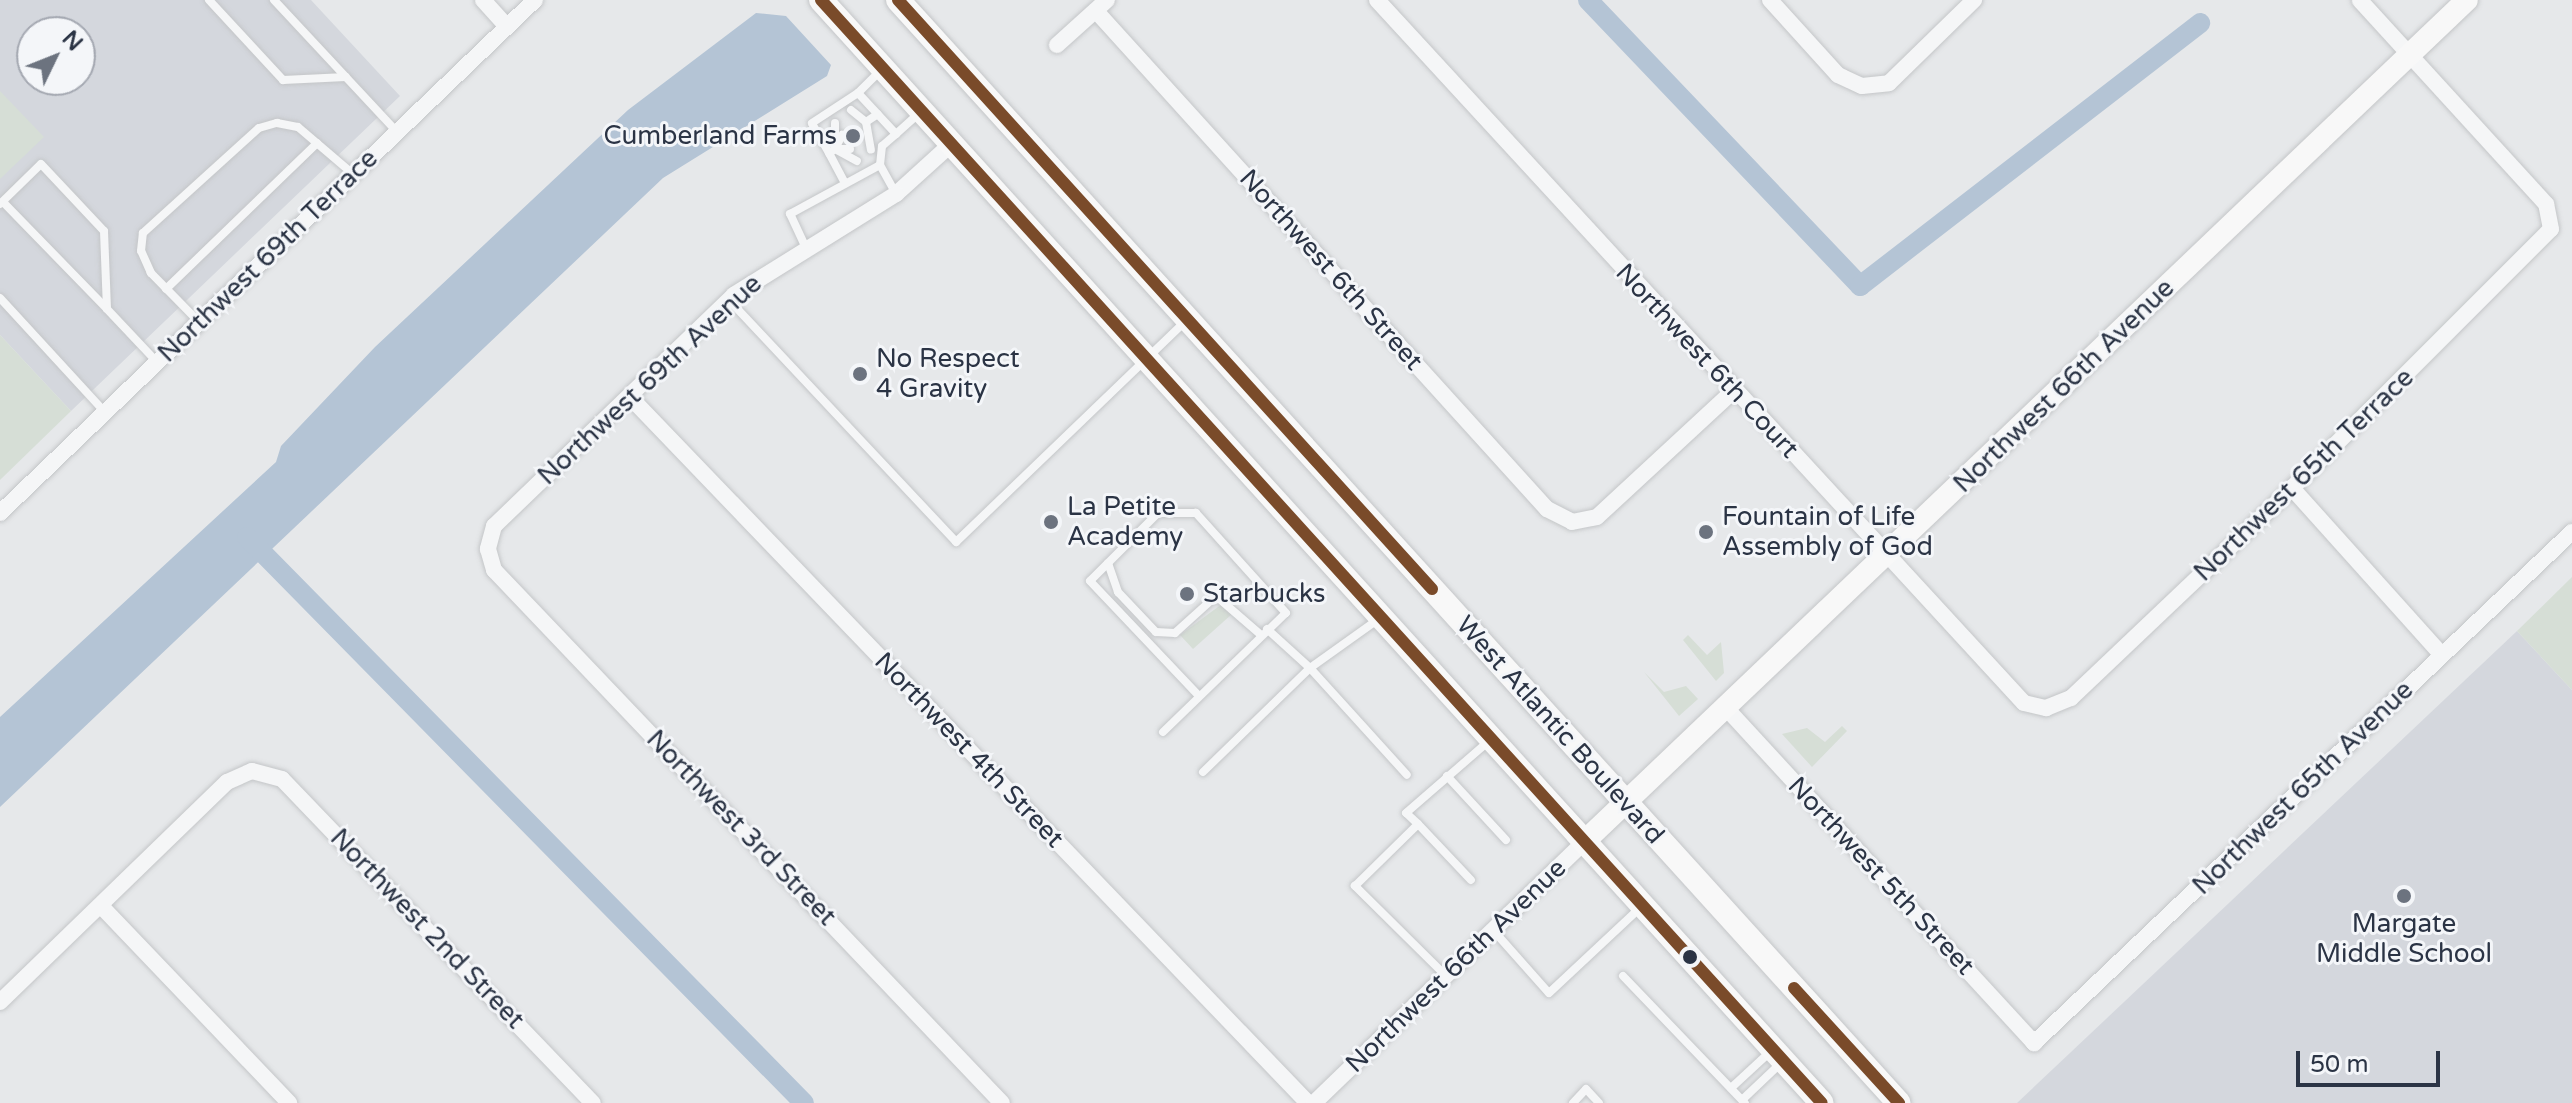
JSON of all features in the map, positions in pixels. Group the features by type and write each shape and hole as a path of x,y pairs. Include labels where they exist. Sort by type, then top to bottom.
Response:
{"main road":[{"path":"821,0 919,113 1586,840 1822,1103"},
{"name":"West Atlantic Boulevard","path":"898,0 1899,1103"}],"street":[{"path":"483,0 507,27"},
{"name":"Northwest 69th Terrace","path":"0,513 535,0"},
{"name":"Northwest 6th Court","path":"1377,0 1733,391 2024,703 2046,708"},
{"path":"1770,0 1838,75 1862,86 1889,83 1974,0"},
{"path":"2360,0 2410,55"},
{"name":"Northwest 66th Avenue","path":"1314,1103 2467,0"},
{"path":"1057,45 1102,5"},
{"name":"Northwest 6th Street","path":"1102,5 1547,509 1572,522 1597,517 1733,391"},
{"name":"Northwest 65th Terrace","path":"2046,708 2071,698 2292,488 2551,229 2546,204 2410,55"},
{"name":"Northwest 69th Avenue","path":"488,549 494,526 729,300 806,248 896,194 949,146"},
{"name":"Northwest 4th Street","path":"630,397 1308,1103"},
{"path":"2292,488 2442,655"},
{"name":"Northwest 65th Avenue","path":"2034,1043 2572,532"},
{"name":"Northwest 3rd Street","path":"488,549 494,570 1002,1103"},
{"name":"Northwest 5th Street","path":"1727,709 2034,1043"},
{"name":"Northwest 2nd Street","path":"102,907 227,782 252,771 282,779 593,1103"},
{"path":"0,1002 102,907 289,1103"}],"lane":[{"path":"209,0 283,80 346,77"},
{"path":"274,0 397,132"},
{"path":"845,183 832,151 812,123 858,93 880,70"},
{"path":"858,93 896,134"},
{"path":"851,110 861,122 871,150"},
{"path":"896,194 880,165 882,146 919,113"},
{"path":"861,122 878,114"},
{"path":"861,122 864,137"},
{"path":"832,151 835,123"},
{"path":"199,322 166,289 141,251 143,233 259,128 298,127 353,174"},
{"path":"832,151 842,135"},
{"path":"166,289 317,143"},
{"path":"832,151 850,149"},
{"path":"832,151 857,161"},
{"path":"107,309 104,231 41,164 1,203 157,362"},
{"path":"806,248 790,214 880,165"},
{"path":"0,298 105,412"},
{"path":"729,300 956,542 1187,320"},
{"path":"1163,732 1286,613 1196,513 1158,513 1090,581 1198,695"},
{"path":"1108,563 1118,592 1156,632 1175,633 1216,596 1310,668 1407,775"},
{"path":"1203,772 1310,668 1381,617"},
{"path":"1471,880 1406,813 1492,738"},
{"path":"1447,776 1506,840"},
{"path":"1418,824 1355,886 1446,976"},
{"path":"1493,930 1549,993 1643,904"},
{"path":"1623,976 1743,1102 1779,1055"},
{"path":"1731,1088 1779,1055"},
{"path":"1573,1103 1586,1089 1599,1103"}],"shaded area":[{"path":"0,0 311,0 400,96 71,411 0,335"},
{"path":"0,91 44,137 0,179"},
{"path":"0,335 71,411 0,480"},
{"path":"2572,577 2572,690 2517,631"},
{"path":"1222,604 1232,614 1193,649 1180,635"},
{"name":"Margate Middle School","path":"2517,631 2572,690 2572,1103 2017,1103"},
{"path":"1688,635 1707,655 1721,642 1724,673 1716,681 1683,640"},
{"path":"1644,672 1664,692 1686,686 1698,699 1679,716"},
{"path":"1842,726 1847,731 1812,767 1782,734 1807,728 1825,742"}],"water":[{"path":"756,13 786,16 831,65 827,76 663,178 0,807 0,717 276,462 281,446 375,347 628,110"}],"waterway":[{"path":"1588,0 1860,286 2200,23"},
{"path":"247,537 804,1103"}],"transit line":[{"path":"821,0 1822,1103"},
{"path":"898,0 1432,589"},
{"path":"1794,988 1899,1103"}],"place":[{"name":"Cumberland Farms","path":"853,136"},
{"name":"No Respect 4 Gravity","path":"860,374"},
{"name":"La Petite Academy","path":"1051,522"},
{"name":"Fountain of Life Assembly of God","path":"1706,532"},
{"name":"Starbucks","path":"1187,594"},
{"name":"Margate Middle School","path":"2404,896"}]}
